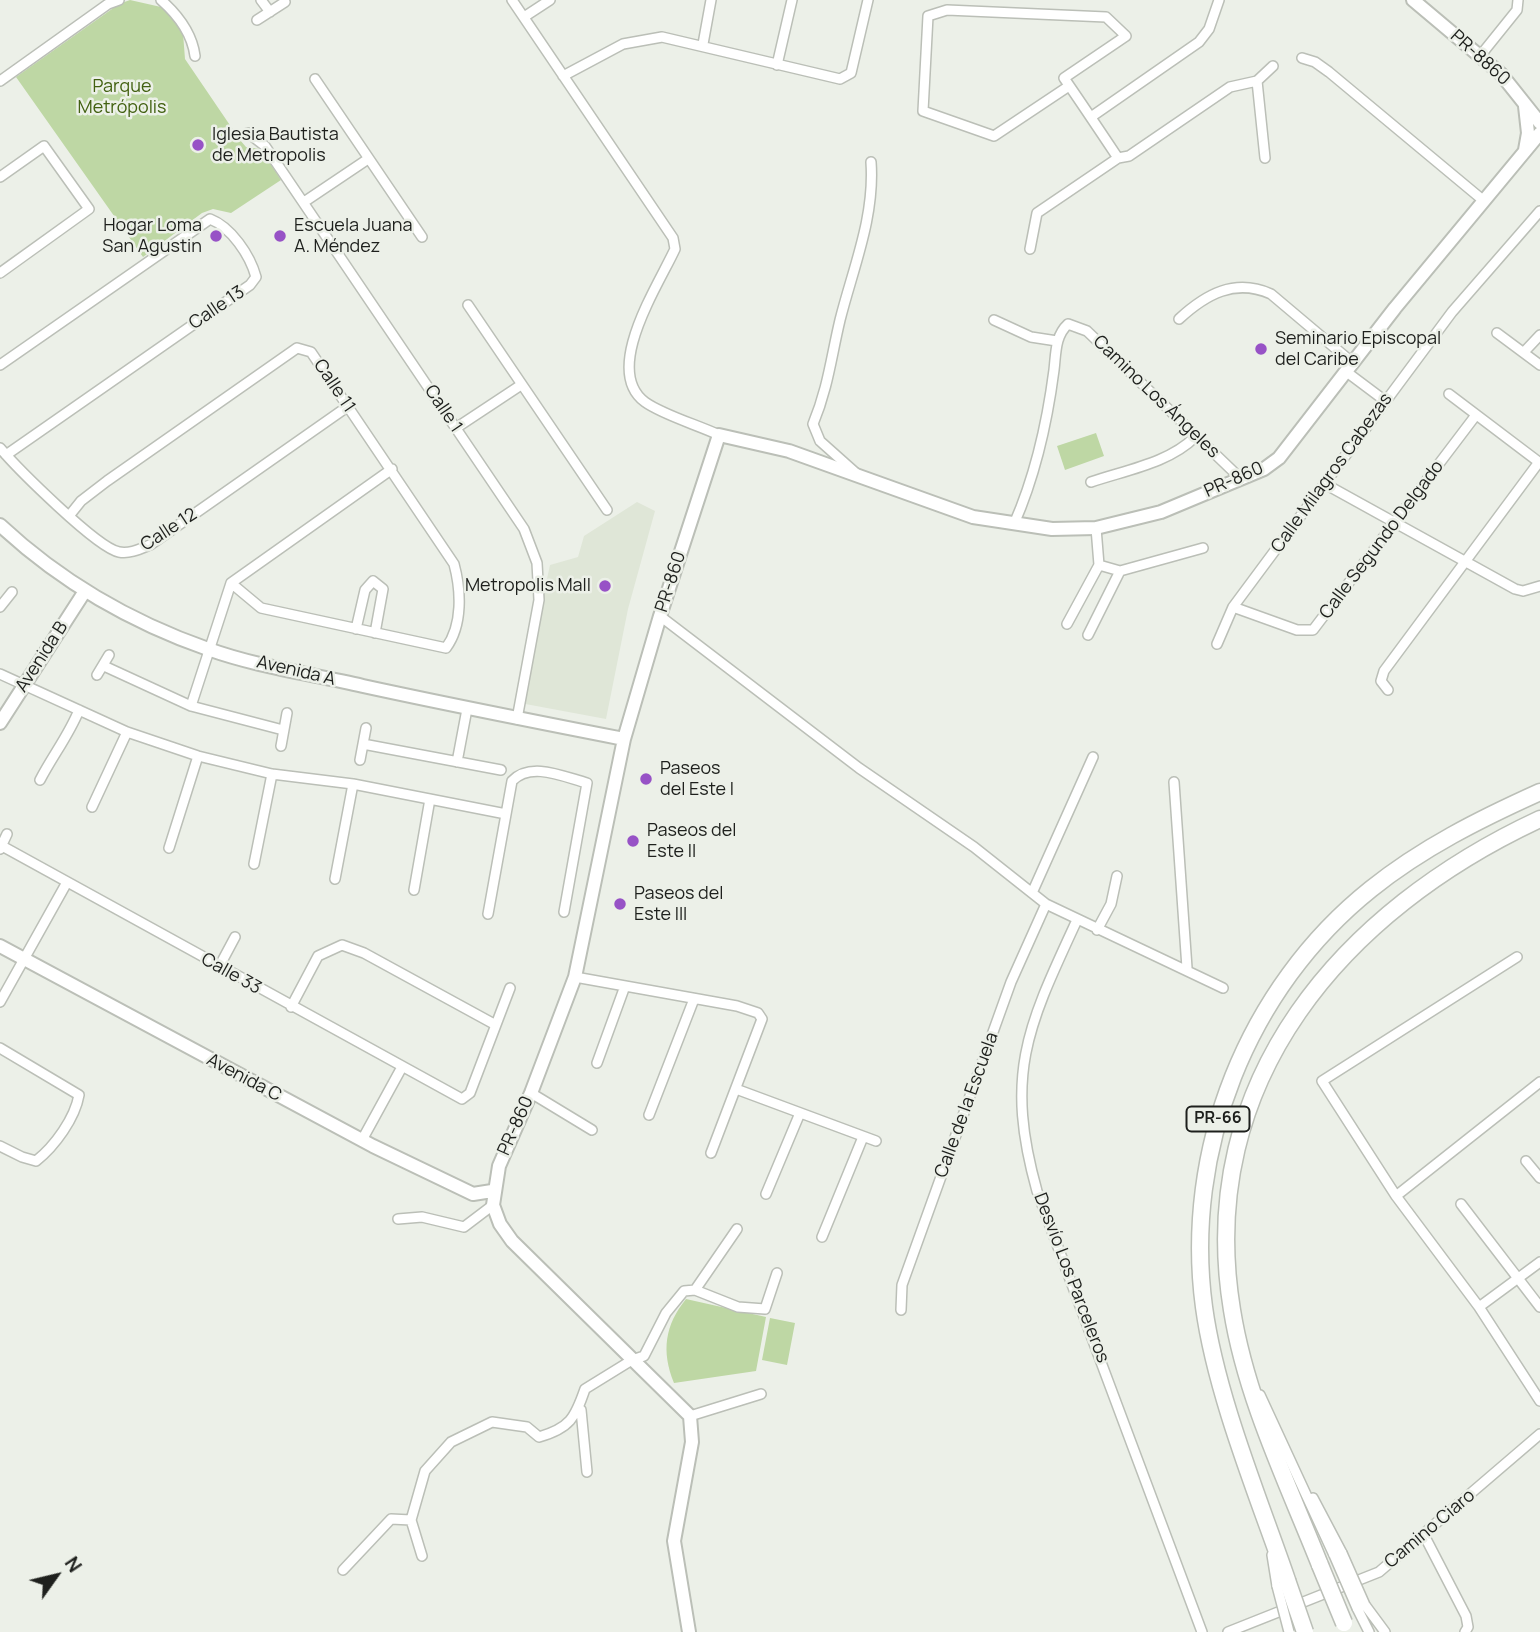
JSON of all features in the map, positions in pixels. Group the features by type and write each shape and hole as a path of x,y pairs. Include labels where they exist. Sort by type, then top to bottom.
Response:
{"highway":[{"name":"PR-66","path":"1305,1632 1282,1583 1265,1515 1220,1380 1205,1310 1201,1273 1205,1179 1229,1086 1254,1031 1279,990 1332,925 1369,891 1419,854 1540,792"},
{"name":"PR-66","path":"1346,1628 1254,1398 1240,1352 1227,1270 1232,1177 1257,1086 1274,1049 1327,972 1387,914 1448,868 1540,819"}],"street":[{"path":"0,80 108,4 119,0"},
{"path":"160,0 177,15 193,41 195,56"},
{"path":"261,0 270,12"},
{"path":"512,0 673,238 675,249 629,346 627,377 644,401 719,435"},
{"path":"524,18 550,0"},
{"path":"703,44 711,0"},
{"path":"778,65 792,0"},
{"path":"563,76 623,44 662,37 703,44 732,55 840,79 851,73 868,0"},
{"path":"1091,117 1199,42 1209,29 1219,0"},
{"name":"PR-8860","path":"1413,0 1501,74 1540,123"},
{"path":"1480,56 1517,10 1518,0"},
{"path":"257,20 285,2"},
{"path":"1069,86 994,136 923,111 928,16 947,10 1105,17 1126,36 1064,78 1118,158"},
{"path":"1302,58 1329,72 1484,201"},
{"path":"1030,249 1037,213 1118,158 1129,156 1230,87 1257,81 1273,66"},
{"path":"315,79 422,237"},
{"path":"1257,81 1265,158"},
{"path":"1523,157 1528,134 1525,106"},
{"name":"Calle 1","path":"248,133 265,146 524,529 537,563 539,600 517,719"},
{"name":"PR-860","path":"690,1416 512,1241 500,1224 493,1205 492,1191 499,1166 531,1093 575,977 624,739 660,616 719,435 789,451 973,517 1052,529 1096,528 1161,512 1239,477 1264,469 1279,458 1540,133"},
{"path":"0,177 44,146 89,209 0,273"},
{"path":"1523,157 1540,150"},
{"path":"304,202 368,159"},
{"path":"858,475 820,441 814,425 828,388 839,322 865,230 872,181 871,162"},
{"name":"Calle Milagros Cabezas","path":"1217,644 1233,607 1384,400 1452,312 1540,211"},
{"name":"Calle 13","path":"0,365 210,219 225,225 253,267 256,276 250,285 3,452"},
{"path":"1179,319 1211,294 1230,288 1260,289 1271,294 1384,400"},
{"path":"468,304 607,510"},
{"path":"994,320 1031,337 1057,341 1047,424 1028,494 1014,524"},
{"name":"Camino Los Ángeles","path":"1057,341 1068,324 1087,331 1239,477"},
{"path":"1497,333 1540,365"},
{"path":"1524,352 1540,335"},
{"name":"Calle 11","path":"68,516 81,501 107,481 296,348 311,352 454,564 461,591 446,648 375,633"},
{"path":"456,428 521,385"},
{"path":"1388,690 1381,681 1384,671 1539,462 1449,394"},
{"name":"Calle 12","path":"3,452 68,516 117,552 135,552 150,545 347,407"},
{"name":"Calle Segundo Delgado","path":"1233,607 1297,630 1313,630 1476,415"},
{"path":"1091,482 1166,457 1195,437"},
{"path":"191,706 231,583 391,469"},
{"path":"1325,484 1523,592 1540,586"},
{"name":"Avenida A","path":"0,525 25,548 85,591 149,626 209,650 467,709 624,739"},
{"path":"1067,624 1099,565 1096,528"},
{"path":"1099,565 1120,572 1203,548"},
{"path":"1088,635 1120,572"},
{"path":"231,583 261,608 356,629 375,633 383,589 373,581 365,590 356,629"},
{"name":"Avenida B","path":"0,723 85,591"},
{"path":"1,602 12,592"},
{"path":"660,616 859,768 974,847 1046,904 1097,930 1187,968 1223,988"},
{"path":"97,675 109,655"},
{"path":"104,666 191,706 283,730"},
{"path":"0,674 127,732 198,756 272,774 353,784 506,814"},
{"path":"457,762 467,709"},
{"path":"40,780 60,741 68,736 79,710"},
{"path":"281,746 287,713"},
{"path":"360,760 366,728"},
{"path":"92,807 127,732"},
{"path":"363,744 501,770"},
{"path":"169,848 198,756"},
{"path":"1032,893 1093,757"},
{"path":"488,914 512,781 530,769 587,783 564,912"},
{"path":"254,864 272,774"},
{"path":"1174,782 1187,968"},
{"path":"335,879 353,784"},
{"path":"414,890 430,799"},
{"path":"1,848 8,834"},
{"name":"Calle 33","path":"1,848 462,1099 470,1093 488,1049 494,1024"},
{"path":"1097,930 1111,904 1117,876"},
{"path":"0,1002 66,884"},
{"name":"Calle de la Escuela","path":"901,1310 902,1285 1011,982 1046,904"},
{"name":"Desvío Los Parceleros","path":"1077,920 1032,1022 1026,1044 1021,1099 1028,1157 1037,1191 1202,1632"},
{"path":"219,968 235,937"},
{"name":"Avenida C","path":"0,946 362,1140 473,1194 492,1191"},
{"path":"290,1007 318,956 342,946 364,953 494,1024 510,988"},
{"path":"1517,957 1322,1081 1396,1196 1479,1307 1540,1401"},
{"path":"575,977 737,1006 758,1013 762,1019 711,1153"},
{"path":"597,1063 625,986"},
{"path":"649,1115 694,999"},
{"path":"0,1048 79,1095 76,1110 45,1154 36,1161 0,1146"},
{"path":"362,1140 402,1067"},
{"path":"1396,1196 1540,1082"},
{"path":"736,1088 876,1142"},
{"path":"531,1093 592,1130"},
{"path":"766,1194 800,1112"},
{"path":"822,1237 863,1137"},
{"path":"1526,1161 1540,1178"},
{"path":"1461,1204 1540,1307"},
{"path":"398,1220 422,1217 464,1227 493,1205"},
{"path":"695,1290 737,1229"},
{"path":"1479,1307 1540,1262"},
{"path":"422,1556 411,1520 425,1471 451,1443 492,1422 527,1427 539,1437 556,1432 576,1417 585,1389 632,1360 644,1356 666,1313 684,1291 695,1290 738,1307 765,1309 777,1273"},
{"path":"1240,1352 1338,1554 1361,1606 1369,1632"},
{"path":"689,1632 674,1541 692,1442 690,1416 761,1394"},
{"path":"581,1402 587,1472"},
{"name":"Camino Ciaro","path":"1228,1632 1379,1572 1540,1434"},
{"path":"343,1570 391,1519 411,1520"},
{"path":"1424,1535 1466,1616 1468,1628 1465,1632"},
{"path":"1282,1583 1289,1632"},
{"path":"1361,1606 1385,1632"}],"shaded area":[{"path":"637,502 655,511 628,609 606,719 520,703 550,565 578,557 584,536"}],"green space":[{"name":"Parque Metrópolis","path":"130,0 161,7 172,17 183,33 185,59 240,140 246,147 261,149 281,180 231,213 213,209 202,213 143,257 16,77 119,4"},
{"path":"1096,433 1104,456 1065,470 1057,446"},
{"path":"686,1299 766,1317 756,1371 674,1383 667,1360 667,1339 673,1319"},
{"path":"770,1318 795,1323 787,1365 762,1360"}],"place":[{"name":"Iglesia Bautista de Metropolis","path":"198,145"},
{"name":"Hogar Loma San Agustin","path":"216,236"},
{"name":"Escuela Juana A. Méndez","path":"280,236"},
{"name":"Seminario Episcopal del Caribe","path":"1261,349"},
{"name":"Metropolis Mall","path":"605,586"},
{"name":"Paseos del Este I","path":"646,779"},
{"name":"Paseos del Este II","path":"633,841"},
{"name":"Paseos del Este III","path":"620,904"}]}
